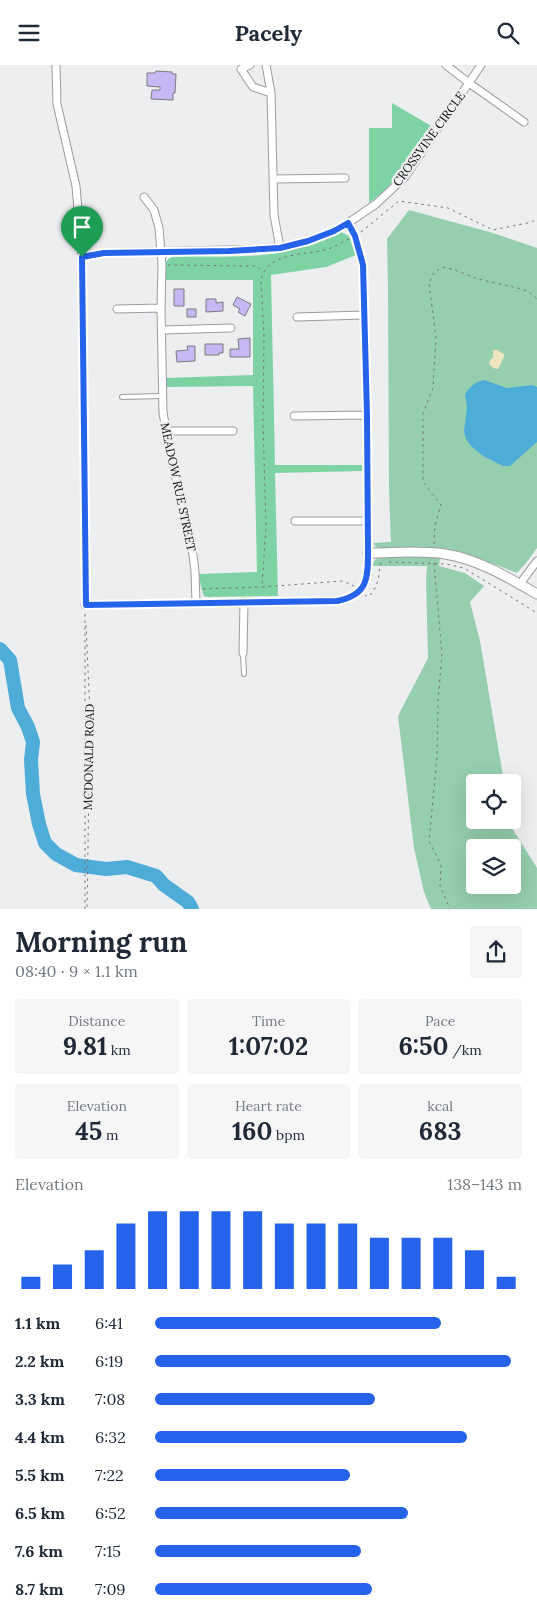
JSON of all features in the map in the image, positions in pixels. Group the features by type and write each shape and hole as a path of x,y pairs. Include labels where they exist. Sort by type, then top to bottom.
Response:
{"street":[{"path":"56,65 57,104 76,186 82,257"},
{"path":"250,65 241,69 253,87 271,93"},
{"path":"266,65 271,93 274,215 280,248"},
{"path":"446,65 524,122"},
{"name":"CROSSVINE CIRCLE","path":"82,257 104,253 229,251 280,248 308,241 334,231 376,204 404,177 481,65"},
{"path":"274,179 345,178"},
{"name":"MEADOW RUE STREET","path":"144,197 154,210 159,227 162,265 162,395 172,466 191,539 196,603"},
{"path":"86,605 327,601 349,599 360,591 368,573 367,415 363,265 355,236 348,223"},
{"path":"117,309 161,308"},
{"path":"297,317 364,315"},
{"path":"162,330 231,328"},
{"path":"294,416 367,415"},
{"path":"166,431 233,431"},
{"path":"295,521 367,521"},
{"path":"368,553 421,552 446,554 465,559 496,572 537,594"},
{"path":"519,585 537,561"},
{"path":"243,653 244,602"}],"lane":[{"path":"122,397 162,395"},
{"path":"243,653 244,674"}],"path":[{"path":"262,587 266,527 263,423 264,335 261,279 263,271 282,258 329,249 355,236 400,201 448,208 493,230 532,222 537,218"},
{"path":"82,257 86,605 86,909"},
{"path":"162,265 256,266 263,271"},
{"path":"196,589 262,587 343,581 354,585 368,597 373,593 378,581 380,564 384,561 446,564 464,568 478,575 537,613"},
{"name":"MCDONALD ROAD","path":"86,605 90,714 86,909"}],"green space":[{"path":"392,103 433,127 404,170 384,191 369,203 369,128 392,128"},
{"path":"409,210 493,233 537,248 537,548 517,573 462,552 441,548 439,566 465,573 484,586 470,602 480,641 503,774 466,774 466,829 513,829 519,839 466,839 466,894 521,894 521,842 537,868 537,909 431,909 424,892 414,848 398,716 428,658 427,566 373,566 377,558 427,556 377,548 373,543 391,542 387,239"},
{"path":"341,232 349,236 356,255 326,267 271,275 275,465 362,465 363,471 275,473 278,596 204,596 199,574 257,572 253,386 166,387 166,378 253,375 253,280 165,280 165,263 174,256 242,256 283,252"}],"sand":[{"path":"493,350 504,354 498,369 493,368 489,364 493,358"}],"water":[{"path":"484,380 507,388 532,385 537,387 537,442 510,466 503,466 483,456 466,439 464,431 467,407 465,395 473,385"}],"building":[{"path":"156,71 176,74 173,100 151,99 152,90 160,90 160,87 147,86 147,73 155,73"},
{"path":"174,289 184,289 184,306 174,306"},
{"path":"237,297 251,304 245,316 238,312 240,309 233,305"},
{"path":"206,299 216,299 216,303 223,302 223,311 206,312"},
{"path":"187,309 196,309 196,317 187,317"},
{"path":"250,338 250,357 230,357 230,349 239,349 238,339"},
{"path":"205,344 223,344 223,353 219,353 219,355 205,355"},
{"path":"187,346 195,346 195,361 177,362 176,351 188,350"}],"waterway":[{"path":"0,649 10,660 18,708 33,742 31,760 33,794 45,843 56,854 76,865 106,869 127,867 156,876 164,885 188,902 192,909"}],"route":[{"path":"348,223 355,236 363,265 367,415 368,573 360,591 349,599 337,601 86,605 82,257 104,253 229,251 280,248 308,241 334,231 348,223"}]}
